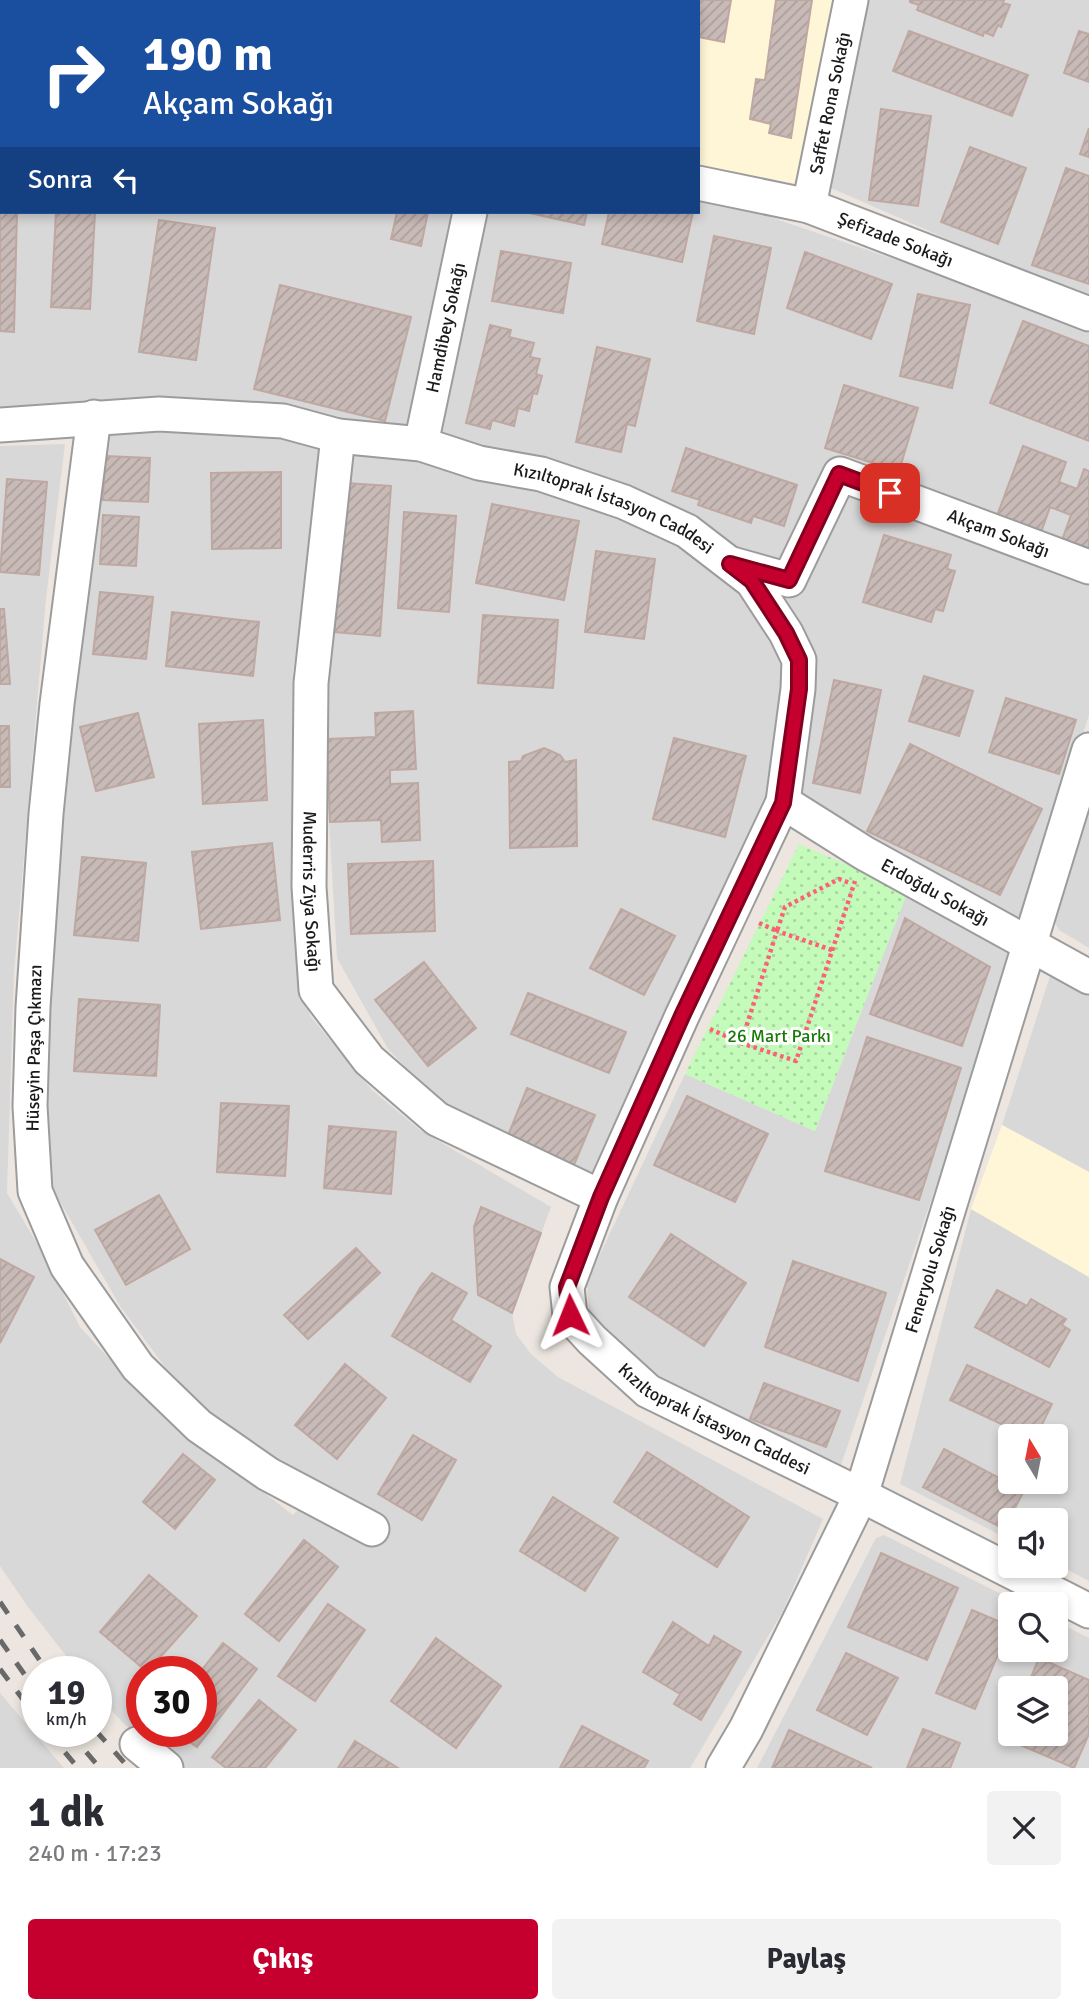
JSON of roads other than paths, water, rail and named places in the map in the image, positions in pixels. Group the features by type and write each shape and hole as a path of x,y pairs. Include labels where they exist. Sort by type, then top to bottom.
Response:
{"street":[{"name":"Saffet Rona Sokağı","path":"809,206 851,0"},
{"name":"Şefizade Sokağı","path":"700,183 809,206 1089,314"},
{"name":"Hamdibey Sokağı","path":"421,444 470,214"},
{"name":"Kızıltoprak İstasyon Caddesi","path":"0,425 159,414 283,421 338,436 421,444 479,463 541,474 624,502 687,531 752,581 786,633 799,660 799,689 783,803 601,1197 567,1287 570,1315 592,1340 648,1391 1089,1611"},
{"name":"Hüseyin Paşa Çıkmazı","path":"94,418 57,704 46,814 33,1007 30,1106 35,1191 67,1266 138,1367 199,1426 268,1474 372,1529"},
{"name":"Muderris Ziya Sokağı","path":"338,436 311,683 309,887 316,989 369,1060 437,1119 601,1197"},
{"name":"Akçam Sokağı","path":"730,564 789,580 839,474 1089,567"},
{"name":"Feneryolu Sokağı","path":"723,1768 746,1729 861,1495 1089,750"},
{"name":"Erdoğdu Sokağı","path":"783,803 864,853 1089,977"},
{"path":"141,1747 166,1768"}],"railway":[{"path":"0,1602 37,1656"},
{"path":"0,1640 21,1670"},
{"path":"0,1669 21,1697"},
{"path":"60,1747 78,1768"},
{"path":"82,1747 100,1768"},
{"path":"110,1747 129,1768"}],"park label":[{"name":"26 Mart Parkı","path":"779,1036"}]}
